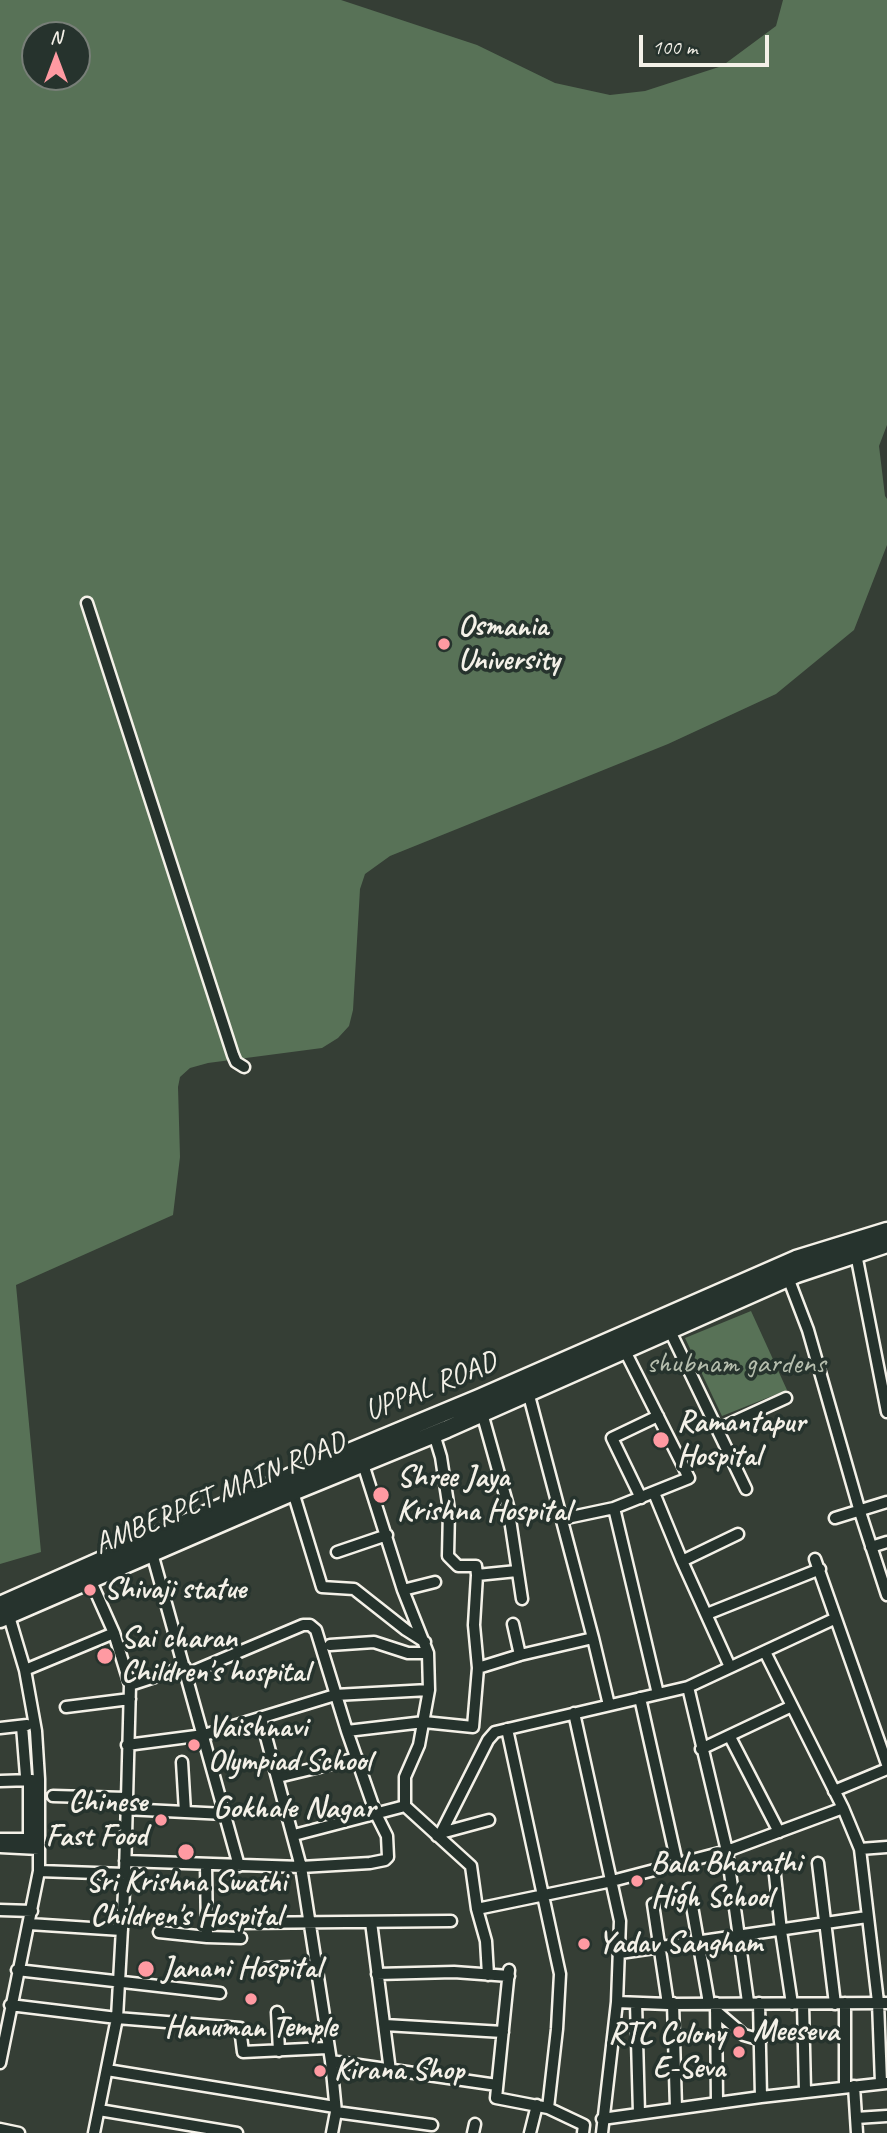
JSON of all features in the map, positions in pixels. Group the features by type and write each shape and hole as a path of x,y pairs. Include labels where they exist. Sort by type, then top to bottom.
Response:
{"highway":[{"name":"UPPAL ROAD","path":"87,1573 289,1476 526,1386 786,1271 887,1231"},
{"name":"AMBERPET MAIN ROAD","path":"3,1610 87,1573 152,1553 482,1413 526,1386 624,1349 786,1271 887,1244"}],"street":[{"path":"86,603 233,1055 236,1062 244,1067"},
{"path":"856,1254 887,1412"},
{"path":"786,1271 808,1330 860,1512 887,1595"},
{"path":"669,1329 746,1489"},
{"path":"562,1520 614,1508 689,1478 624,1349"},
{"path":"526,1386 609,1705"},
{"path":"718,1429 786,1398"},
{"path":"482,1413 508,1506 522,1599"},
{"path":"641,1498 612,1438 658,1416"},
{"path":"347,1731 424,1722 473,1727 478,1668 474,1625 476,1566 458,1566 448,1556 449,1510 441,1457 433,1434"},
{"path":"363,1464 404,1590 428,1653 429,1690 419,1745 405,1777 405,1805 471,1866 477,1909 486,1941 488,1975"},
{"path":"293,1492 322,1587 348,1587 357,1591 386,1616 425,1642"},
{"path":"654,1493 730,1667"},
{"path":"835,1518 887,1502"},
{"path":"614,1508 658,1694"},
{"path":"682,1561 738,1534"},
{"path":"337,1552 387,1535"},
{"path":"871,1547 887,1542"},
{"path":"152,1553 239,1866"},
{"path":"815,1559 887,1766 834,1790"},
{"path":"707,1614 820,1569"},
{"path":"477,1575 517,1571"},
{"path":"87,1573 114,1633 131,1685 120,1983 117,2018 94,2133"},
{"path":"404,1590 435,1581"},
{"path":"0,2063 39,1871 33,1778 35,1724 25,1670 3,1610"},
{"path":"439,1834 488,1740 495,1732 688,1687 834,1619"},
{"path":"513,1624 520,1655"},
{"path":"125,1861 301,1867 384,1860 388,1857 389,1847 347,1731 316,1630 310,1625 303,1625 186,1670 131,1685"},
{"path":"25,1670 114,1633"},
{"path":"478,1668 593,1638"},
{"path":"330,1645 374,1642 408,1653 428,1653"},
{"path":"603,2119 717,2102 884,2083 882,2002 867,1917 860,1849 843,1808 765,1653"},
{"path":"688,1687 727,1851 740,1937 761,2040 761,2097"},
{"path":"127,1745 204,1735 335,1695 429,1690"},
{"path":"640,1698 677,1863"},
{"path":"66,1707 130,1699"},
{"path":"701,1749 792,1706"},
{"path":"377,1974 509,1973 496,2098 542,2106 584,2129 602,2132 617,2002 620,1920 574,1713"},
{"path":"261,1718 301,1867 331,2061 336,2110 332,2133"},
{"path":"0,1728 35,1724"},
{"path":"22,1726 33,1778"},
{"path":"507,1729 560,1975 557,2029 542,2106 530,2133"},
{"path":"730,1737 779,1832"},
{"path":"278,1777 357,1758"},
{"path":"182,1762 185,1812"},
{"path":"0,1779 33,1778"},
{"path":"53,1796 185,1812 225,1814"},
{"path":"294,1835 405,1805"},
{"path":"477,1909 612,1881 727,1851 843,1808"},
{"path":"439,1834 489,1820"},
{"path":"0,1839 36,1842"},
{"path":"0,1847 36,1842"},
{"path":"860,1849 887,1847"},
{"path":"818,1863 857,2133"},
{"path":"206,1865 206,1937"},
{"path":"774,1866 781,1931 798,2004 805,2091"},
{"path":"39,1871 125,1874"},
{"path":"689,1889 698,1942 714,2006 717,2102"},
{"path":"653,1903 658,1949 671,2004 676,2108"},
{"path":"0,1910 32,1911"},
{"path":"620,1953 867,1917"},
{"path":"240,1923 451,1921"},
{"path":"371,1922 390,2071"},
{"path":"29,1924 122,1930"},
{"path":"159,1932 241,1938"},
{"path":"267,1968 315,1966"},
{"path":"17,1970 220,1993"},
{"path":"617,2002 714,2006 882,2002"},
{"path":"636,2003 639,2113"},
{"path":"10,2005 117,2018 240,2028 243,2052 327,2048"},
{"path":"714,2006 744,2035 761,2040"},
{"path":"277,2012 279,2051"},
{"path":"385,2025 503,2032"},
{"path":"331,2061 497,2085"},
{"path":"107,2070 432,2125"},
{"path":"99,2110 237,2133"},
{"path":"856,2118 887,2116"},
{"path":"0,2129 19,2133"}],"green space":[{"name":"Osmania University","path":"0,0 341,0 477,45 555,83 610,95 645,91 722,66 776,26 783,0 887,0 887,425 879,446 887,499 887,545 854,630 776,694 668,744 390,856 365,874 360,889 353,1010 349,1026 338,1038 322,1048 208,1063 190,1068 180,1077 180,1157 173,1215 16,1285 41,1552 0,1564"},
{"name":"shubnam gardens","path":"751,1311 787,1390 722,1416 685,1338"}],"place":[{"name":"Osmania University","path":"444,644"},
{"name":"Ramantapur Hospital","path":"661,1440"},
{"name":"Shree Jaya Krishna Hospital","path":"381,1495"},
{"name":"Shivaji statue","path":"90,1590"},
{"name":"Sai charan Children's hospital","path":"105,1656"},
{"name":"Vaishnavi Olympiad School","path":"194,1745"},
{"name":"Chinese Fast Food","path":"161,1820"},
{"name":"Sri Krishna Swathi Children's Hospital","path":"186,1852"},
{"name":"Bala Bharathi High School","path":"637,1881"},
{"name":"Yadav Sangham","path":"584,1944"},
{"name":"Janani Hospital","path":"146,1969"},
{"name":"Hanuman Temple","path":"251,1999"},
{"name":"Meeseva","path":"739,2032"},
{"name":"RTC Colony E-Seva","path":"739,2052"},
{"name":"Kirana Shop","path":"320,2071"}],"district":[{"name":"Gokhale Nagar","path":"294,1809"}]}
